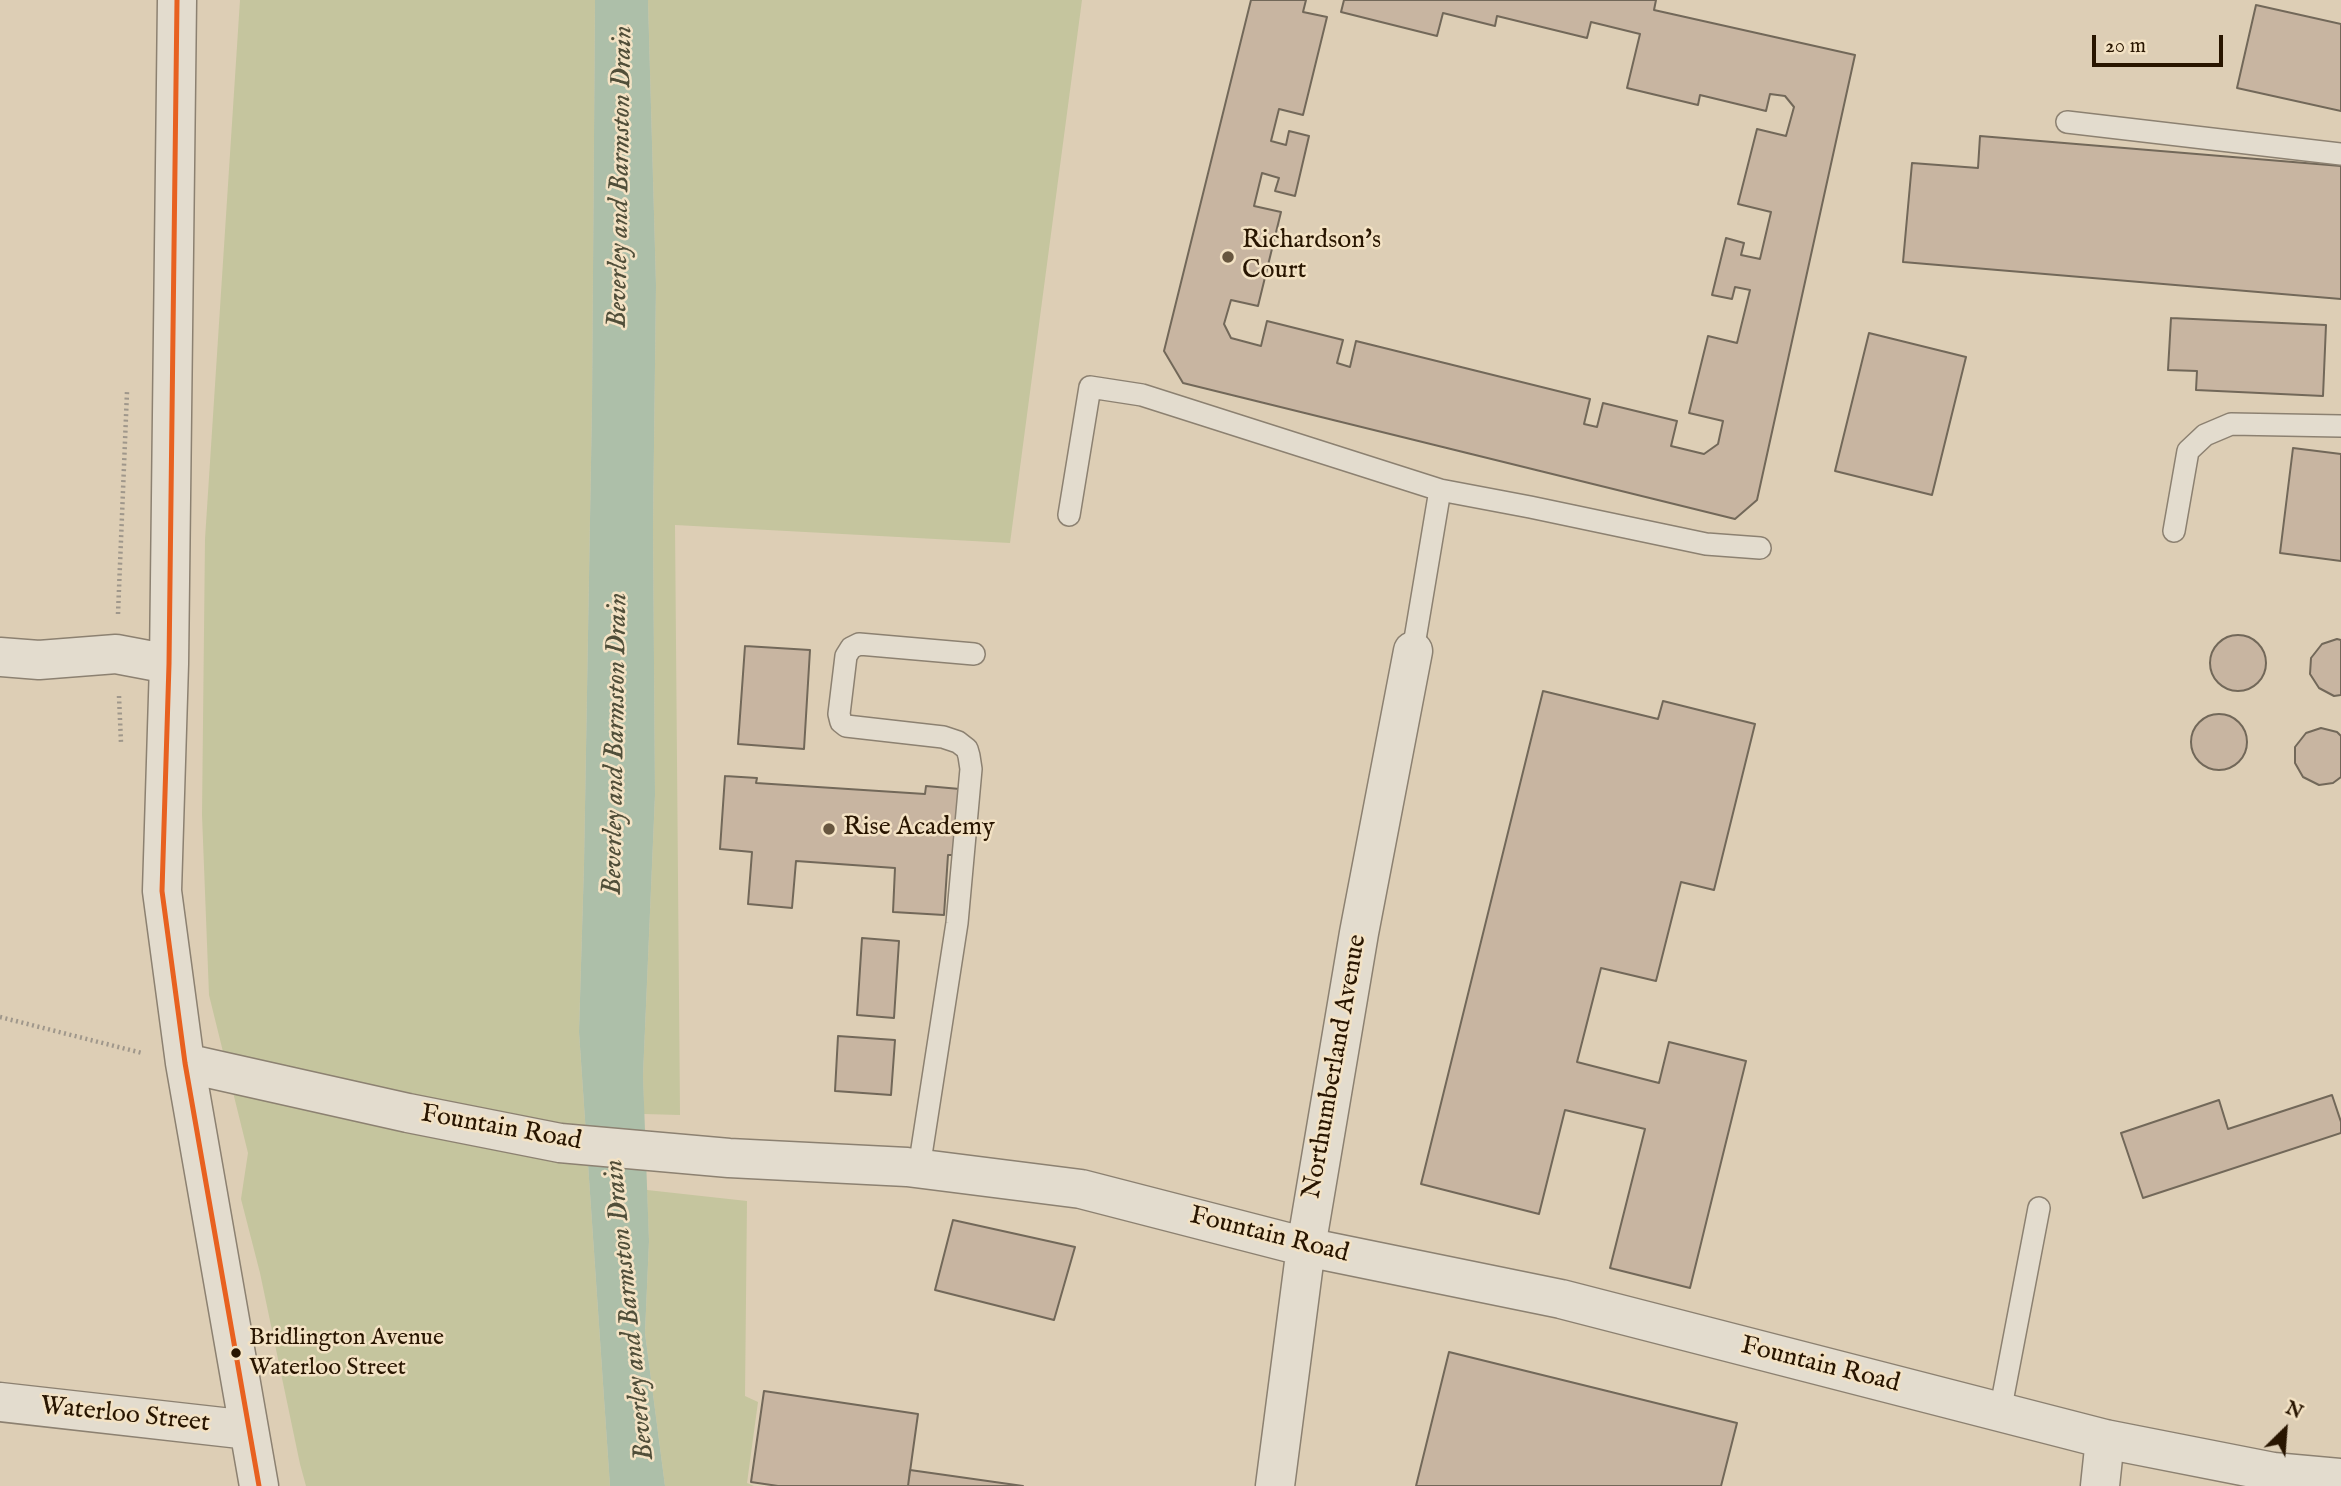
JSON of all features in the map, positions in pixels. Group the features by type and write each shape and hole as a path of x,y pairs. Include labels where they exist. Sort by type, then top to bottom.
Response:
{"street":[{"path":"177,0 169,664 162,891 185,1063 259,1486"},
{"name":"Northumberland Avenue","path":"1275,1486 1306,1247 1359,933 1413,651"},
{"path":"0,657 39,660 116,654 169,664"},
{"name":"Fountain Road","path":"185,1063 408,1113 560,1143 729,1158 919,1168 1081,1189 1306,1247 1561,1299 2105,1439 2273,1472 2341,1478"},
{"name":"Waterloo Street","path":"0,1402 249,1430"},
{"path":"2100,1486 2105,1439"}],"lane":[{"path":"2067,122 2341,154"},
{"path":"1069,515 1090,387 1142,395 1440,490 1706,544 1760,548"},
{"path":"2174,531 2188,451 2205,435 2231,424 2341,426"},
{"path":"1413,651 1440,490"},
{"path":"919,1168 957,923 971,769 969,756 967,749 958,742 943,737 846,726 841,722 839,714 846,656 851,648 859,644 974,654"},
{"path":"2000,1412 2039,1208"}],"path":[{"path":"0,1017 185,1063"}],"shaded area":[{"path":"240,0 595,0 592,404 579,1032 610,1486 306,1486 300,1464 260,1273 241,1199 248,1153 209,995 202,815 205,539"},
{"path":"648,0 1082,0 1010,543 675,525 680,1115 644,1114 643,1076 655,795 653,527 656,285"},
{"path":"647,1190 747,1201 745,1396 758,1402 747,1483 754,1486 665,1486 645,1333 649,1241"}],"water":[{"name":"Beverley and Barmston Drain","path":"595,0 648,0 656,285 653,527 655,795 643,1076 649,1241 645,1333 665,1486 610,1486 579,1032 592,404"}],"building":[{"name":"Richardson's Court","path":"1251,0 1306,0 1303,12 1327,17 1303,115 1279,109 1271,141 1286,145 1289,131 1309,136 1295,196 1275,191 1279,178 1262,173 1254,206 1281,212 1258,306 1231,300 1224,324 1231,338 1261,346 1267,321 1343,340 1337,363 1350,367 1356,341 1590,399 1584,424 1597,427 1603,403 1677,421 1671,446 1704,454 1718,444 1723,421 1689,413 1708,336 1737,343 1750,290 1735,287 1732,299 1712,295 1726,238 1744,243 1741,255 1760,259 1771,212 1738,204 1757,129 1786,136 1794,107 1785,96 1770,94 1766,111 1700,95 1698,105 1627,88 1640,34 1591,22 1587,38 1497,16 1495,26 1443,13 1437,36 1341,12 1344,0 1656,0 1654,10 1855,55 1757,500 1735,519 1183,383 1164,351"},
{"path":"2256,5 2341,24 2341,111 2237,88"},
{"path":"1980,136 2341,166 2341,299 1903,262 1912,163 1978,168"},
{"path":"2171,318 2326,325 2323,396 2196,390 2197,371 2168,370"},
{"path":"1869,333 1966,357 1932,495 1835,471"},
{"path":"2293,448 2341,454 2341,561 2280,553"},
{"path":"2238,635 2249,637 2258,643 2264,652 2264,674 2258,683 2249,689 2238,691 2227,689 2218,683 2212,674 2210,663 2212,652 2218,643 2227,637"},
{"path":"2341,640 2341,695 2334,696 2319,688 2310,674 2311,658 2322,644"},
{"path":"745,646 810,650 804,749 738,744"},
{"path":"1543,691 1658,719 1663,701 1755,724 1714,890 1681,882 1656,981 1601,968 1577,1062 1659,1083 1669,1042 1746,1061 1690,1288 1610,1268 1645,1129 1565,1110 1539,1214 1421,1184"},
{"path":"2219,714 2230,716 2239,722 2245,731 2245,753 2239,762 2230,768 2219,770 2208,768 2199,762 2193,753 2191,742 2193,731 2199,722 2208,716"},
{"path":"2321,728 2337,732 2341,736 2341,777 2333,783 2319,785 2303,777 2295,763 2295,747 2306,733"},
{"path":"725,776 757,778 756,783 925,794 926,786 960,789 955,855 948,855 944,915 893,912 895,868 796,861 792,908 748,904 752,852 720,849"},
{"path":"862,938 899,941 894,1018 857,1015"},
{"path":"838,1036 895,1040 891,1095 835,1091"},
{"path":"2332,1095 2341,1122 2341,1133 2143,1198 2121,1133 2219,1100 2228,1129"},
{"path":"953,1220 1075,1247 1054,1320 935,1290"},
{"path":"1449,1352 1737,1423 1721,1486 1416,1486"},
{"path":"764,1391 918,1414 908,1486 778,1486 751,1482"},
{"path":"910,1470 1023,1486 908,1486"}],"transit line":[{"path":"177,0 169,664 162,891 185,1063 259,1486"}],"place":[{"name":"Richardson's Court","path":"1228,257"},
{"name":"Rise Academy","path":"829,829"},
{"name":"Bridlington Avenue Waterloo Street","path":"236,1353"}]}
